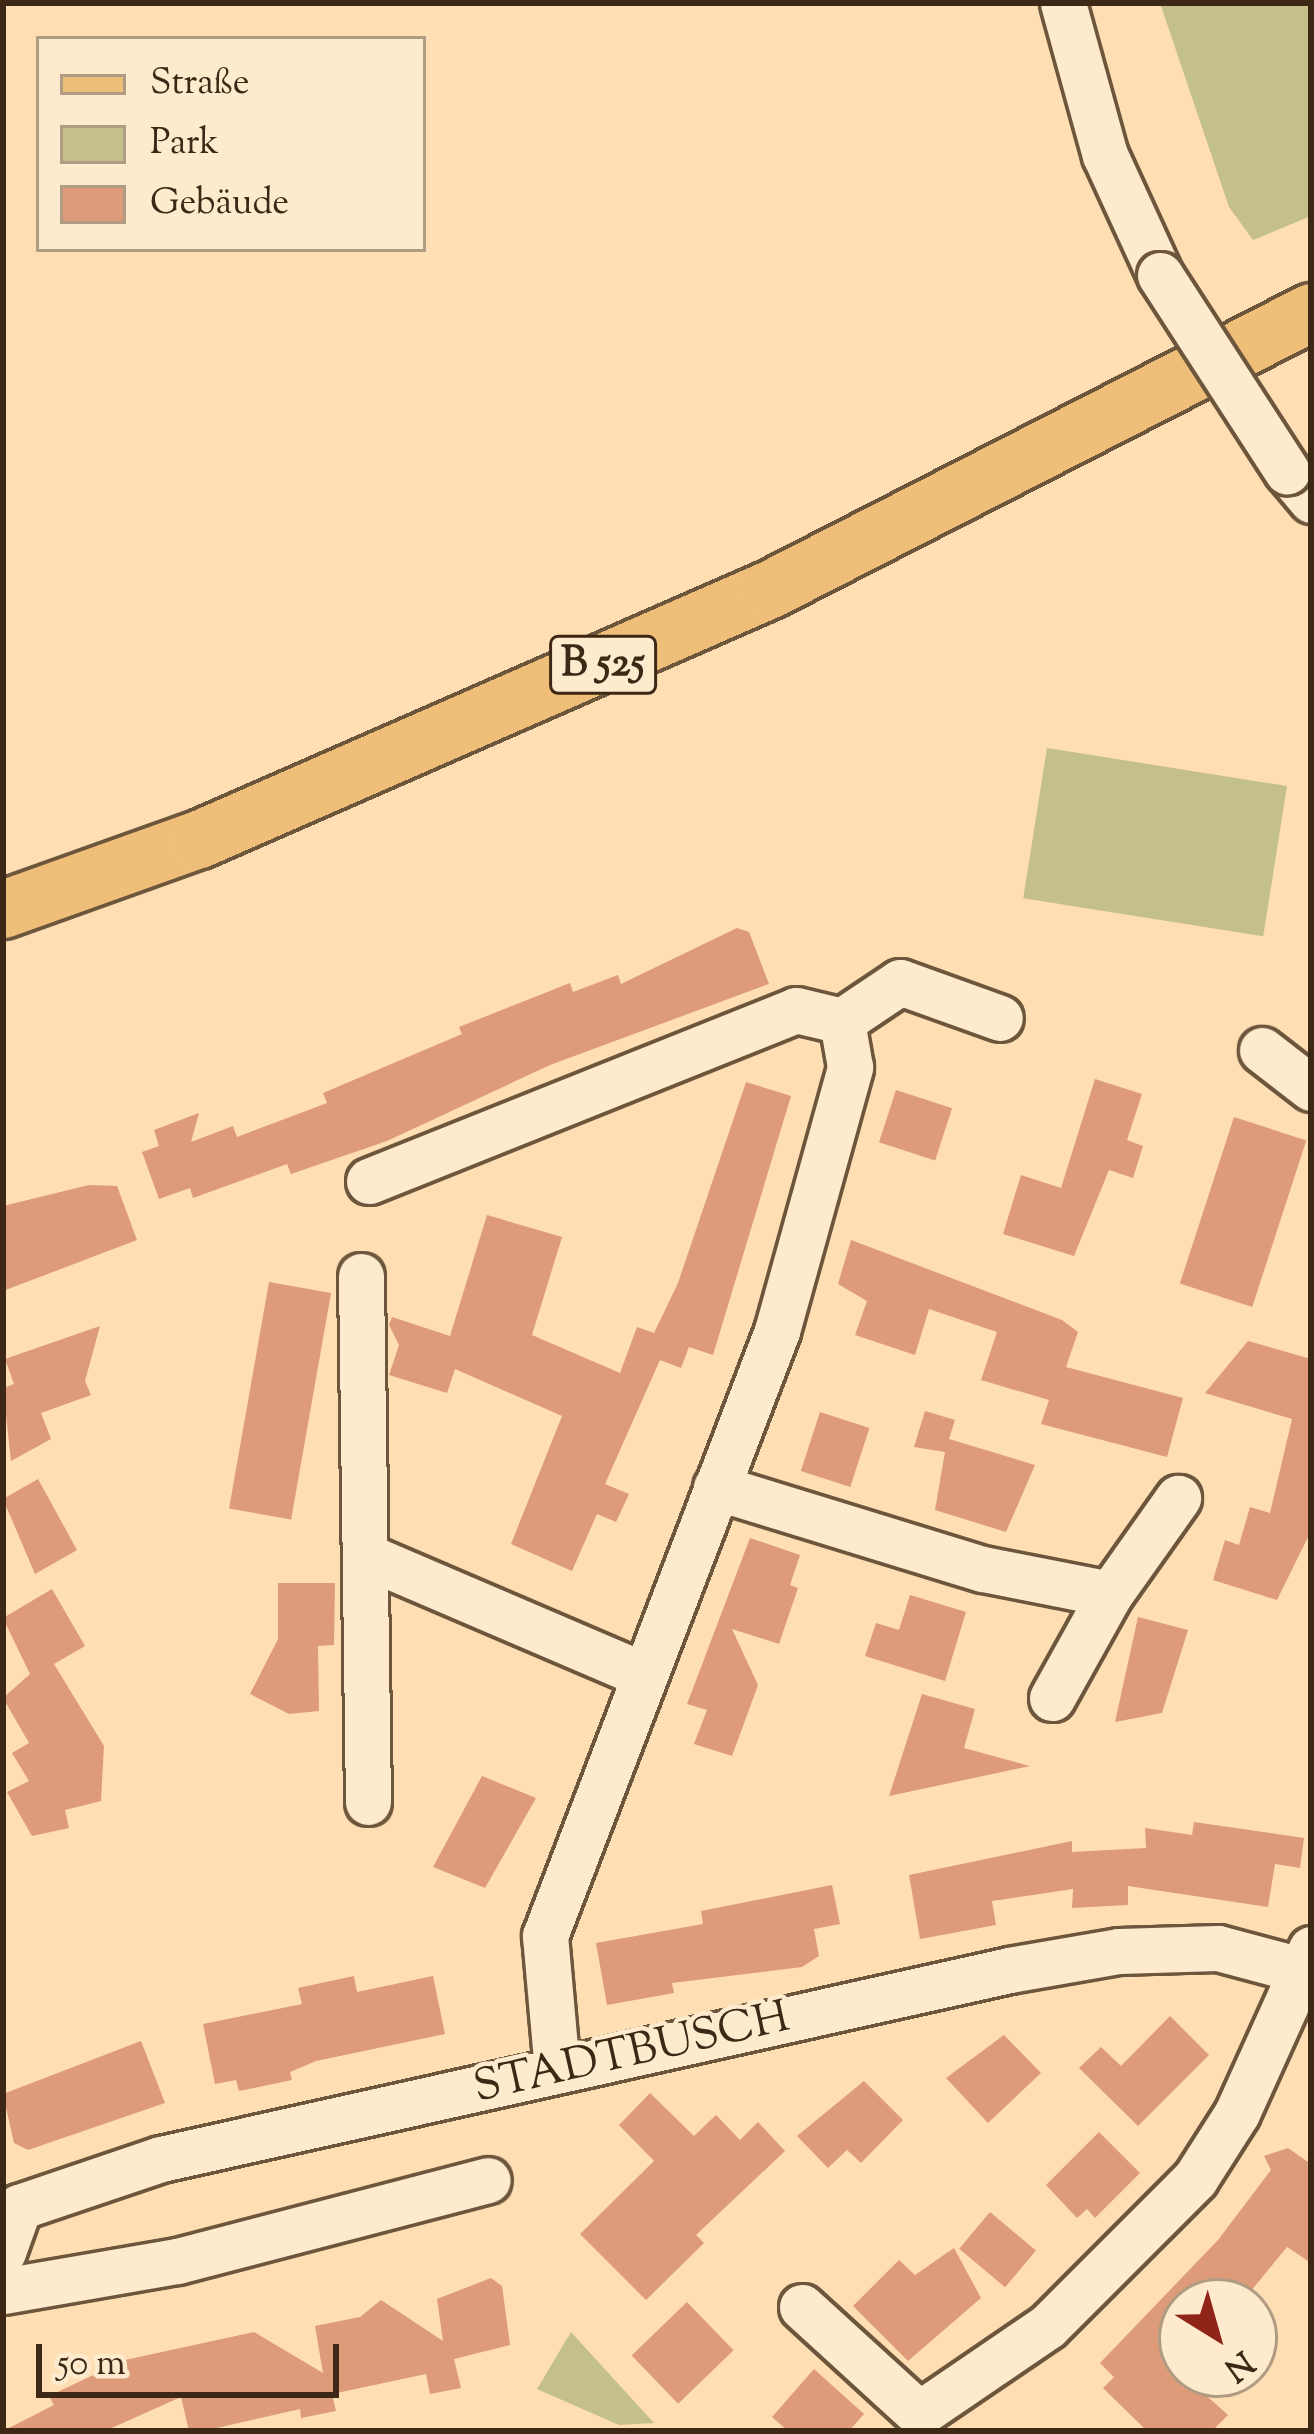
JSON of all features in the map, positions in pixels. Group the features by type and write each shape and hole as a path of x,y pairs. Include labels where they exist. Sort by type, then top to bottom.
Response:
{"main road":[{"name":"B 525","path":"3,909 199,839 770,590 1311,312"}],"street":[{"path":"1063,3 1105,155 1160,275 1299,486"},
{"path":"369,1181 796,1010 842,1021 900,982 1000,1018"},
{"path":"557,2070 545,1936 777,1331 850,1067 842,1021"},
{"path":"1262,1050 1311,1088"},
{"path":"361,1276 368,1802"},
{"path":"716,1487 983,1569 1110,1594"},
{"path":"1052,1699 1110,1594 1178,1498"},
{"path":"366,1556 644,1675"},
{"name":"STADTBUSCH","path":"3,2252 11,2195 557,2070 1119,1951 1218,1948 1307,1963 1238,2113 1195,2180 1095,2289 927,2423 802,2307"},
{"path":"3,2290 177,2261 488,2180"}],"green space":[{"path":"1160,3 1311,3 1311,216 1253,240 1229,207"},
{"path":"1047,748 1287,786 1263,936 1023,898"},
{"path":"571,2332 654,2423 619,2425 537,2389"}],"building":[{"path":"737,928 749,932 769,984 550,1065 387,1141 291,1174 287,1164 193,1198 190,1188 159,1199 142,1152 159,1146 154,1130 199,1113 191,1142 233,1126 237,1137 327,1103 323,1093 462,1034 459,1027 570,983 573,992 618,975 621,984"},
{"path":"1095,1079 1142,1094 1127,1140 1143,1146 1133,1178 1109,1170 1074,1256 1003,1234 1021,1175 1061,1188"},
{"path":"746,1082 791,1096 713,1355 689,1347 681,1368 660,1360 605,1484 629,1494 616,1522 597,1514 572,1571 511,1544 562,1416 455,1369 447,1393 389,1375 399,1345 389,1325 392,1317 450,1336 487,1215 562,1237 532,1335 620,1373 637,1327 654,1333 678,1283"},
{"path":"896,1090 952,1108 935,1161 879,1142"},
{"path":"1234,1117 1306,1140 1252,1307 1180,1283"},
{"path":"89,1185 117,1186 137,1240 3,1291 3,1206"},
{"path":"851,1240 1062,1320 1078,1332 1066,1367 1183,1398 1167,1457 1041,1424 1049,1400 981,1380 997,1332 929,1309 915,1355 855,1335 867,1301 838,1284"},
{"path":"269,1282 331,1293 291,1519 229,1509"},
{"path":"100,1326 85,1381 91,1395 41,1413 51,1439 11,1461 3,1388 14,1384 5,1359"},
{"path":"1248,1341 1311,1359 1311,1531 1277,1600 1213,1580 1225,1540 1239,1545 1250,1507 1270,1513 1292,1419 1205,1393"},
{"path":"925,1411 955,1420 949,1439 1035,1465 1006,1532 935,1510 945,1452 914,1447"},
{"path":"820,1412 869,1428 850,1487 801,1471"},
{"path":"38,1479 77,1550 35,1574 3,1499"},
{"path":"750,1538 800,1555 790,1585 798,1588 779,1644 732,1629 758,1685 732,1756 694,1744 707,1710 687,1704"},
{"path":"278,1583 335,1583 334,1645 318,1646 319,1711 289,1714 250,1694 278,1639"},
{"path":"52,1589 85,1646 54,1664 104,1746 101,1801 65,1810 69,1828 32,1836 7,1792 29,1781 12,1753 29,1743 3,1698 30,1674 3,1618"},
{"path":"910,1595 966,1612 945,1681 865,1656 876,1623 899,1630"},
{"path":"1138,1617 1188,1630 1162,1713 1115,1722"},
{"path":"922,1694 975,1709 964,1748 1030,1766 889,1796"},
{"path":"482,1776 536,1798 485,1888 433,1867"},
{"path":"1194,1822 1304,1838 1300,1868 1275,1864 1268,1907 1128,1886 1128,1905 1072,1908 1073,1889 992,1901 996,1925 920,1939 909,1875 1072,1841 1072,1852 1146,1848 1145,1828 1192,1835"},
{"path":"832,1885 840,1924 814,1929 819,1956 802,1967 672,1983 674,1993 607,2005 596,1943 703,1924 701,1911"},
{"path":"354,1976 357,1992 433,1976 445,2034 316,2061 290,2072 292,2080 239,2091 236,2080 215,2084 203,2024 302,2004 298,1988"},
{"path":"1170,2016 1209,2055 1138,2126 1079,2068 1101,2047 1121,2066"},
{"path":"1004,2035 1041,2073 988,2123 946,2078"},
{"path":"141,2041 165,2103 28,2150 14,2143 3,2094"},
{"path":"864,2081 903,2120 861,2163 847,2150 828,2168 797,2136"},
{"path":"650,2093 694,2136 716,2115 740,2140 758,2122 785,2151 696,2235 704,2243 646,2300 580,2234 654,2161 619,2125"},
{"path":"1099,2132 1140,2173 1095,2218 1087,2209 1077,2218 1046,2185"},
{"path":"1288,2148 1311,2164 1311,2263 1287,2247 1262,2278 1182,2278 1218,2240 1271,2170 1264,2156"},
{"path":"990,2212 1036,2251 1005,2287 959,2249"},
{"path":"954,2248 981,2298 908,2361 853,2306 899,2260 915,2275"},
{"path":"491,2278 502,2286 510,2345 454,2359 461,2388 430,2394 426,2374 332,2394 336,2411 301,2418 300,2409 204,2431 189,2431 181,2397 105,2431 3,2431 54,2405 49,2396 125,2360 254,2332 323,2373 315,2326 360,2317 381,2300 443,2341 437,2299"},
{"path":"687,2302 734,2350 678,2404 632,2355"},
{"path":"1158,2303 1158,2398 1209,2398 1228,2415 1212,2431 1147,2431 1103,2388 1114,2377 1100,2363"},
{"path":"814,2369 864,2414 849,2431 788,2431 772,2417"}]}
